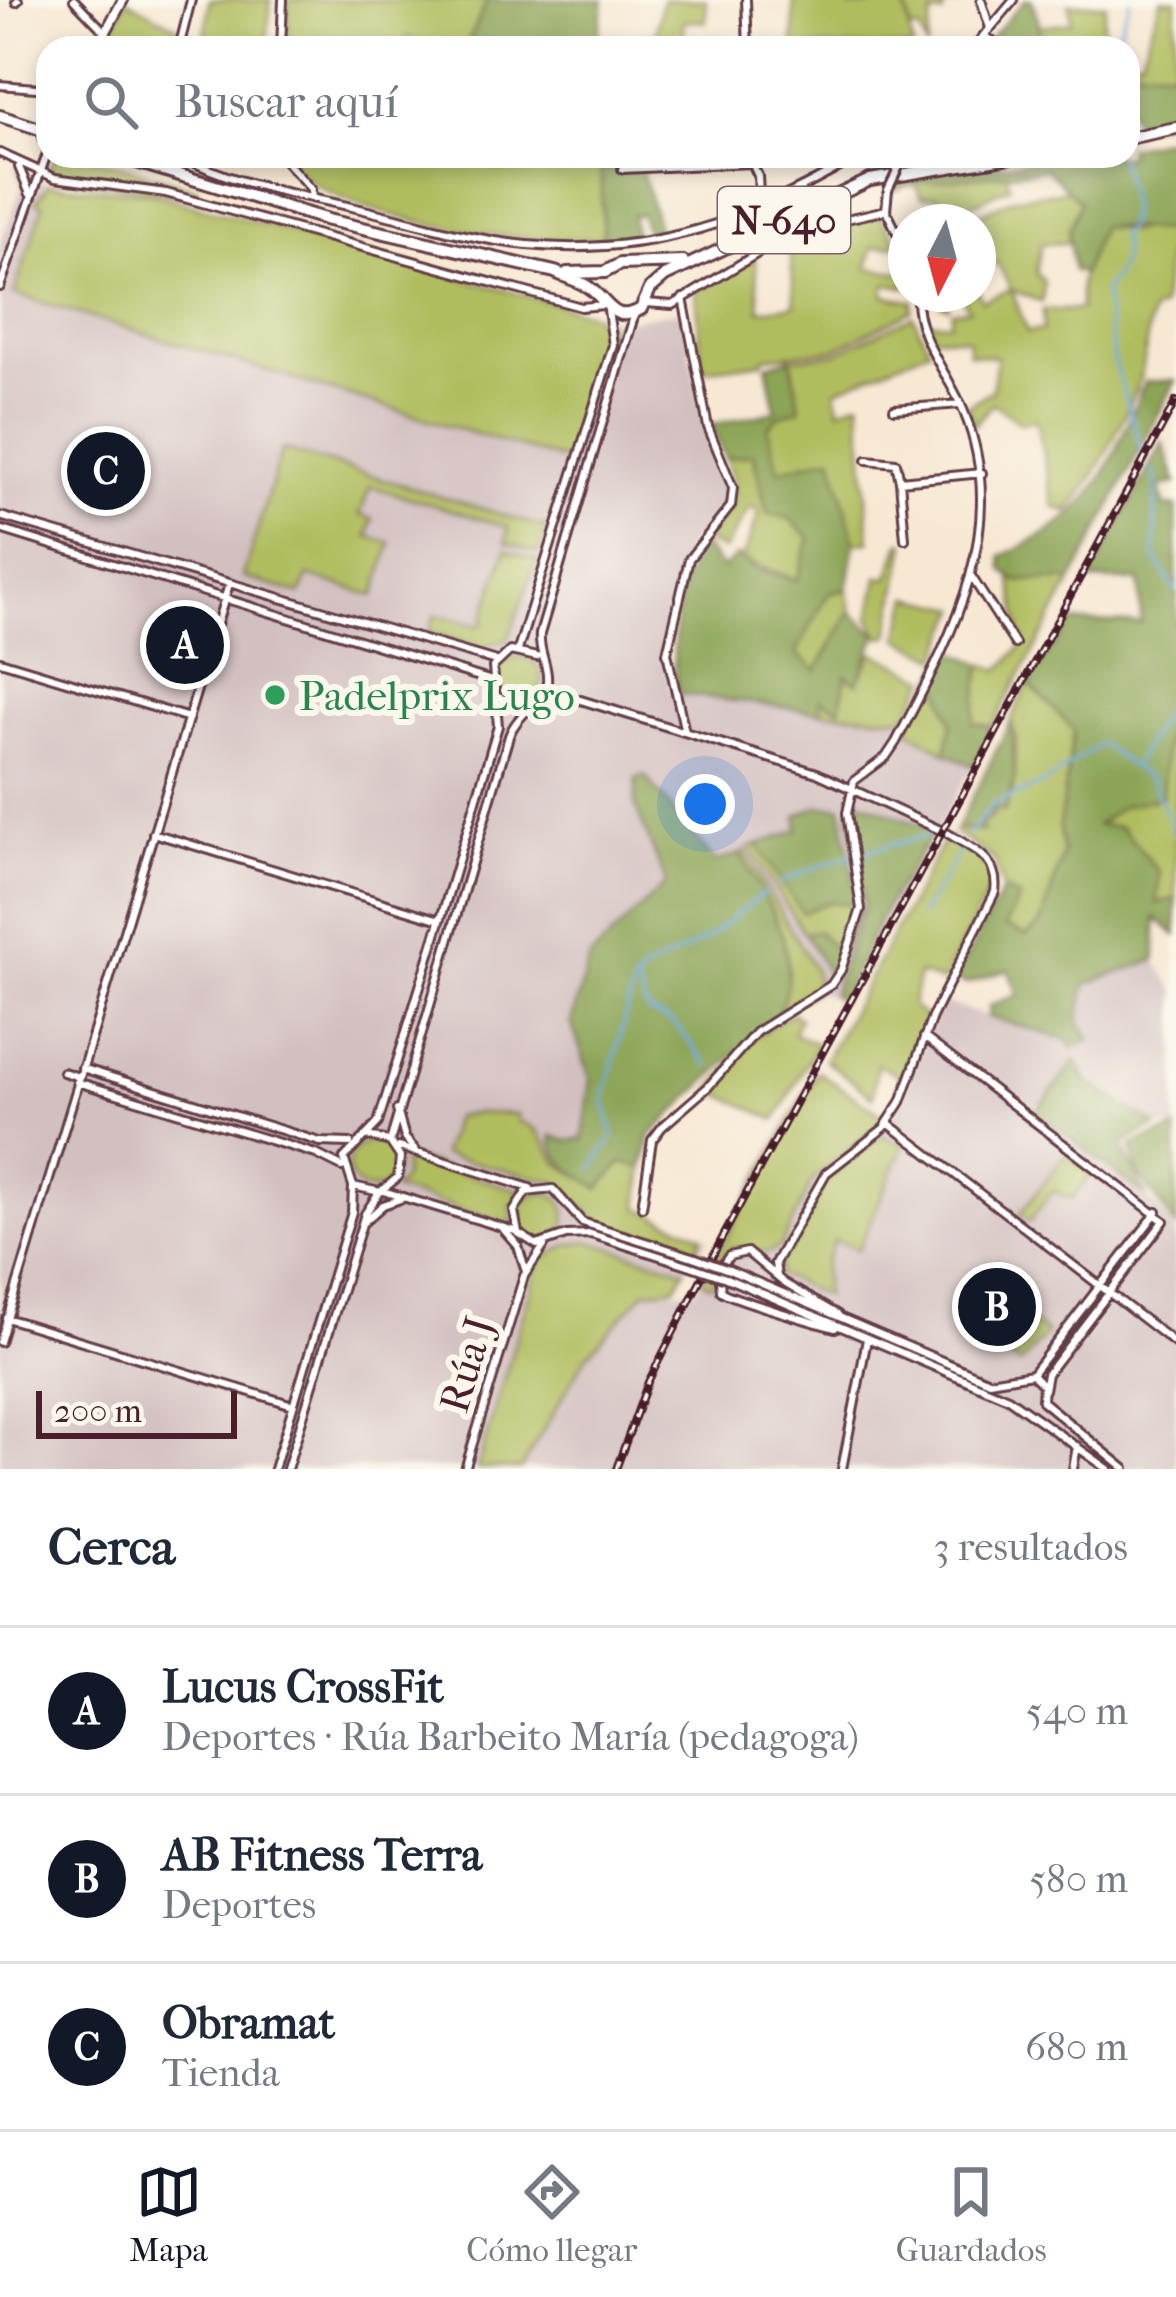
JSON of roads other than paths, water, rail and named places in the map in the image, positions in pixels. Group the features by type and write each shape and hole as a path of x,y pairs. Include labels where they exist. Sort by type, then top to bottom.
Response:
{"highway":[{"path":"0,116 36,125"},
{"path":"1140,136 1176,128"},
{"path":"157,168 328,220 555,272 605,272 620,264"},
{"name":"N-640","path":"650,289 698,260 870,180 943,168"},
{"name":"N-640","path":"620,264 638,268 698,260"},
{"path":"555,272 604,303 635,313 646,303 650,289 638,268"},
{"path":"604,303 605,272"}],"main road":[{"path":"104,36 123,0"}],"street":[{"path":"74,0 106,32"},
{"path":"182,36 191,0"},
{"path":"282,36 283,0"},
{"path":"746,0 748,36"},
{"path":"981,0 990,28"},
{"path":"983,36 1014,0"},
{"path":"0,85 36,88"},
{"path":"0,153 36,167"},
{"path":"12,161 30,194"},
{"path":"0,287 41,168 55,178 166,194 581,307 604,303 615,327 518,650 496,661 0,516"},
{"path":"206,168 225,177 524,245 618,242 688,233 760,212 838,168"},
{"path":"291,168 311,189 312,198"},
{"path":"622,169 636,168"},
{"path":"754,168 760,212"},
{"path":"888,214 888,190 899,168"},
{"path":"30,194 55,178"},
{"path":"646,303 673,305 794,231 886,210"},
{"path":"618,242 620,264"},
{"path":"683,298 708,427 733,488 731,506 688,560 667,653 685,732"},
{"path":"642,1207 652,1141 662,1127 708,1087 756,1032 831,986 842,970 861,909 847,812 853,786 896,742 955,628 971,576 982,473 980,450 918,324 918,312"},
{"path":"287,1469 362,1225 401,1171 392,1143 397,1107 509,736 528,705 545,689 540,634 635,313"},
{"path":"894,409 961,404"},
{"path":"867,460 896,463 905,539"},
{"path":"900,481 982,473"},
{"path":"0,529 491,681"},
{"path":"971,576 1015,644"},
{"path":"0,1342 229,584"},
{"path":"518,650 540,659"},
{"path":"0,661 189,718"},
{"path":"63,1072 320,1142 354,1142 368,1136 378,1123 498,726 491,681 496,661"},
{"path":"545,689 853,786 985,856 996,882 888,1123 826,1173 779,1253 776,1276"},
{"path":"494,692 509,704 528,705"},
{"path":"153,833 440,920"},
{"path":"924,1037 1164,1221 1047,1374 1042,1401 1027,1410"},
{"path":"79,1076 316,1154 344,1170 353,1186 352,1212 274,1469"},
{"path":"397,1107 404,1138 424,1156"},
{"path":"888,1123 1176,1344"},
{"path":"368,1136 533,1189 554,1189 593,1227 728,1274 989,1381 1032,1374 1157,1212"},
{"path":"344,1170 354,1142"},
{"path":"353,1186 501,1227 544,1246 566,1235 591,1234 691,1261"},
{"path":"521,1236 516,1204 533,1189"},
{"path":"362,1225 383,1205 404,1198"},
{"path":"566,1235 571,1209"},
{"path":"501,1227 518,1246 524,1273"},
{"name":"Rúa J","path":"521,1236 524,1273"},
{"name":"Rúa J","path":"465,1469 524,1273 544,1246"},
{"path":"841,1318 742,1251 729,1256 718,1281 724,1295 845,1329"},
{"path":"761,1260 779,1253"},
{"path":"728,1274 1008,1398 1108,1469"},
{"path":"6,1318 293,1405"},
{"path":"842,1469 867,1339"},
{"path":"1032,1374 1044,1390"},
{"path":"1008,1398 1011,1380"},
{"path":"1042,1401 1125,1469"},
{"path":"1077,1446 1074,1468 1097,1461"}],"waterway":[{"path":"1117,36 1131,0"},
{"path":"1121,168 1129,219 1119,237 1120,266 1104,290 1114,362 1143,454"},
{"path":"1151,469 1156,481 1155,558 1176,591"},
{"path":"968,835 993,805 1046,782 1100,744 1132,767 1176,693"},
{"path":"1132,767 1152,780 1176,837"},
{"path":"779,884 836,860 934,834 960,849"},
{"path":"920,916 960,852"},
{"path":"592,1169 614,1137 604,1099 633,986 644,971 706,939 765,892"},
{"path":"636,981 648,1012 674,1023 709,1066"}],"railway":[{"path":"616,1469 648,1382 721,1240 1176,401"}],"place":[{"name":"Obramat","path":"106,471"},
{"name":"Lucus CrossFit","path":"185,645"},
{"name":"Padelprix Lugo","path":"275,695"},
{"name":"AB Fitness Terra","path":"997,1307"}]}
